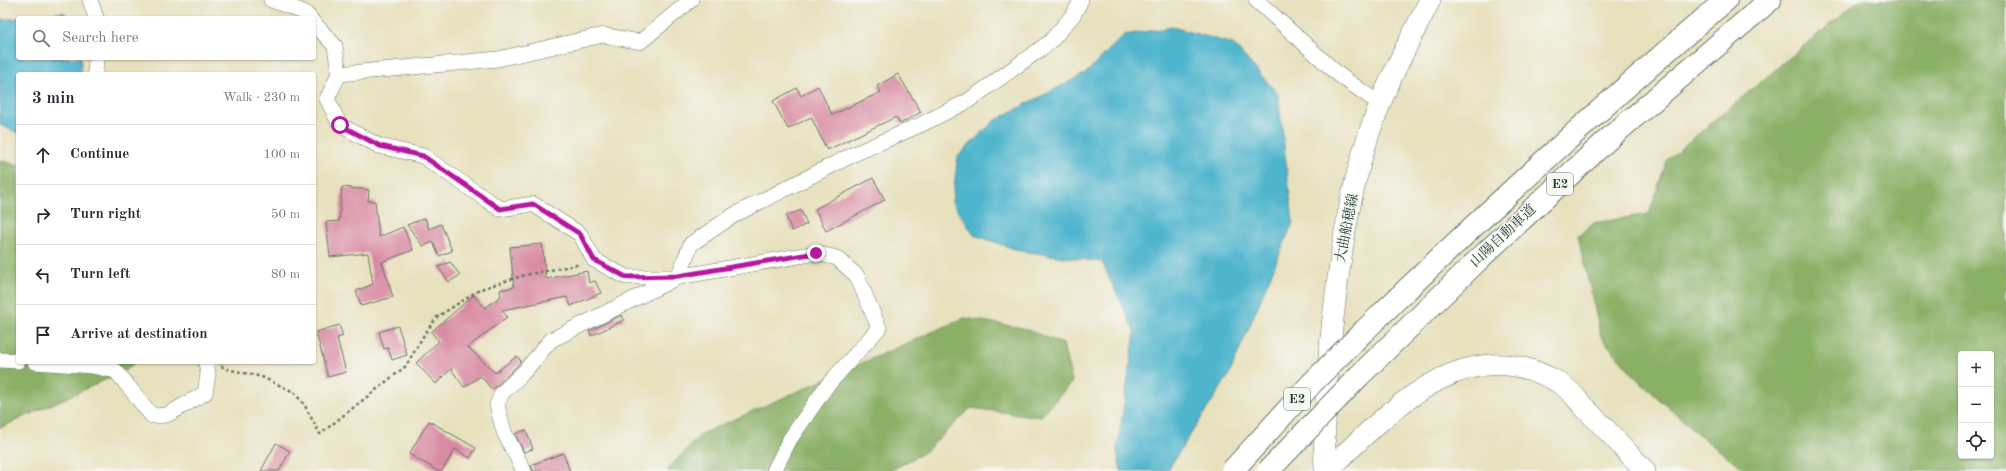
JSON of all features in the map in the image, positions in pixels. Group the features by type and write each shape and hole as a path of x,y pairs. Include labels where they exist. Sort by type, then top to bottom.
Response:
{"highway":[{"name":"山陽自動車道","path":"1232,471 1312,383 1364,330 1459,239 1586,122 1726,0"},
{"name":"山陽自動車道","path":"1268,471 1358,376 1485,254 1605,142 1770,0"}],"main road":[{"name":"大曲船穂線","path":"1326,471 1324,438 1330,341 1338,274 1348,211 1363,154 1380,104 1430,0"},
{"path":"1326,471 1409,397 1443,376 1472,366 1506,366 1536,371 1562,385 1646,471"}],"street":[{"path":"90,0 95,16"},
{"path":"271,0 304,12 308,16"},
{"path":"339,74 498,59 603,35 640,42 691,0"},
{"path":"524,471 504,432 497,405 502,393 523,373 551,340 678,276 692,244 734,215 852,155 920,125 968,101 1050,42 1074,14 1081,0"},
{"path":"1256,0 1338,75 1380,104"},
{"path":"316,25 335,46 339,74 327,99 340,125 380,146 423,156 500,209 533,204 580,234 594,260 626,277 678,276 816,253 837,258 857,276 879,328 826,387 790,439 774,471"},
{"path":"95,72 96,60"},
{"path":"0,360 16,361"},
{"path":"64,364 92,366 116,371 152,416 167,415 205,393 208,374 206,364"}],"path":[{"path":"220,366 262,377 294,392 305,406 320,434 406,366 425,333 437,317 481,289 525,275 568,268 594,260"}],"green space":[{"path":"1859,0 2006,0 2006,471 1747,471 1704,439 1639,381 1601,337 1578,235 1594,223 1649,214 1667,160"},
{"path":"0,160 16,165 16,364 133,364 127,370 0,428"},
{"path":"964,318 1023,328 1063,344 1072,382 1040,417 971,408 925,452 890,471 668,471 669,468 701,434"}],"water":[{"path":"64,12 67,16 34,16"},
{"path":"16,18 16,60 81,60 81,72 16,72 16,132 0,125 0,20"},
{"path":"1173,27 1233,44 1278,94 1293,222 1229,375 1167,471 1121,471 1117,451 1135,333 1102,262 1021,251 974,235 952,202 958,156 994,121 1086,73 1124,35"}],"building":[{"path":"898,74 921,112 900,124 896,117 827,150 811,117 788,129 773,101 797,88 801,96 818,86 832,115 881,92 877,86"},
{"path":"873,178 885,200 826,231 815,209"},
{"path":"342,187 369,190 368,201 375,201 379,237 403,227 413,250 382,262 393,297 361,306 356,291 373,284 368,253 330,257 326,222 339,221"},
{"path":"801,210 807,224 792,231 786,216"},
{"path":"425,218 429,229 441,224 452,251 439,256 433,242 423,246 407,225"},
{"path":"542,244 546,279 587,271 589,283 595,281 601,293 571,306 567,297 502,310 507,317 468,347 495,373 517,356 521,361 516,367 492,390 481,376 464,387 451,369 436,384 416,363 439,341 431,332 474,295 485,308 501,296 500,290 514,287 510,247"},
{"path":"450,262 460,275 449,282 438,267"},
{"path":"622,315 624,320 591,336 589,331"},
{"path":"339,325 343,336 337,338 346,372 328,377 316,332"},
{"path":"398,326 407,355 392,360 388,348 384,349 379,332"},
{"path":"429,421 476,448 470,458 455,449 442,471 438,471 409,454"},
{"path":"526,430 533,449 524,452 515,434"},
{"path":"276,443 290,451 279,471 261,471"},
{"path":"563,453 570,471 533,471 531,465"}],"route":[{"path":"340,125 380,146 423,156 500,209 533,204 580,234 594,260 626,277 678,276 816,253"}]}
